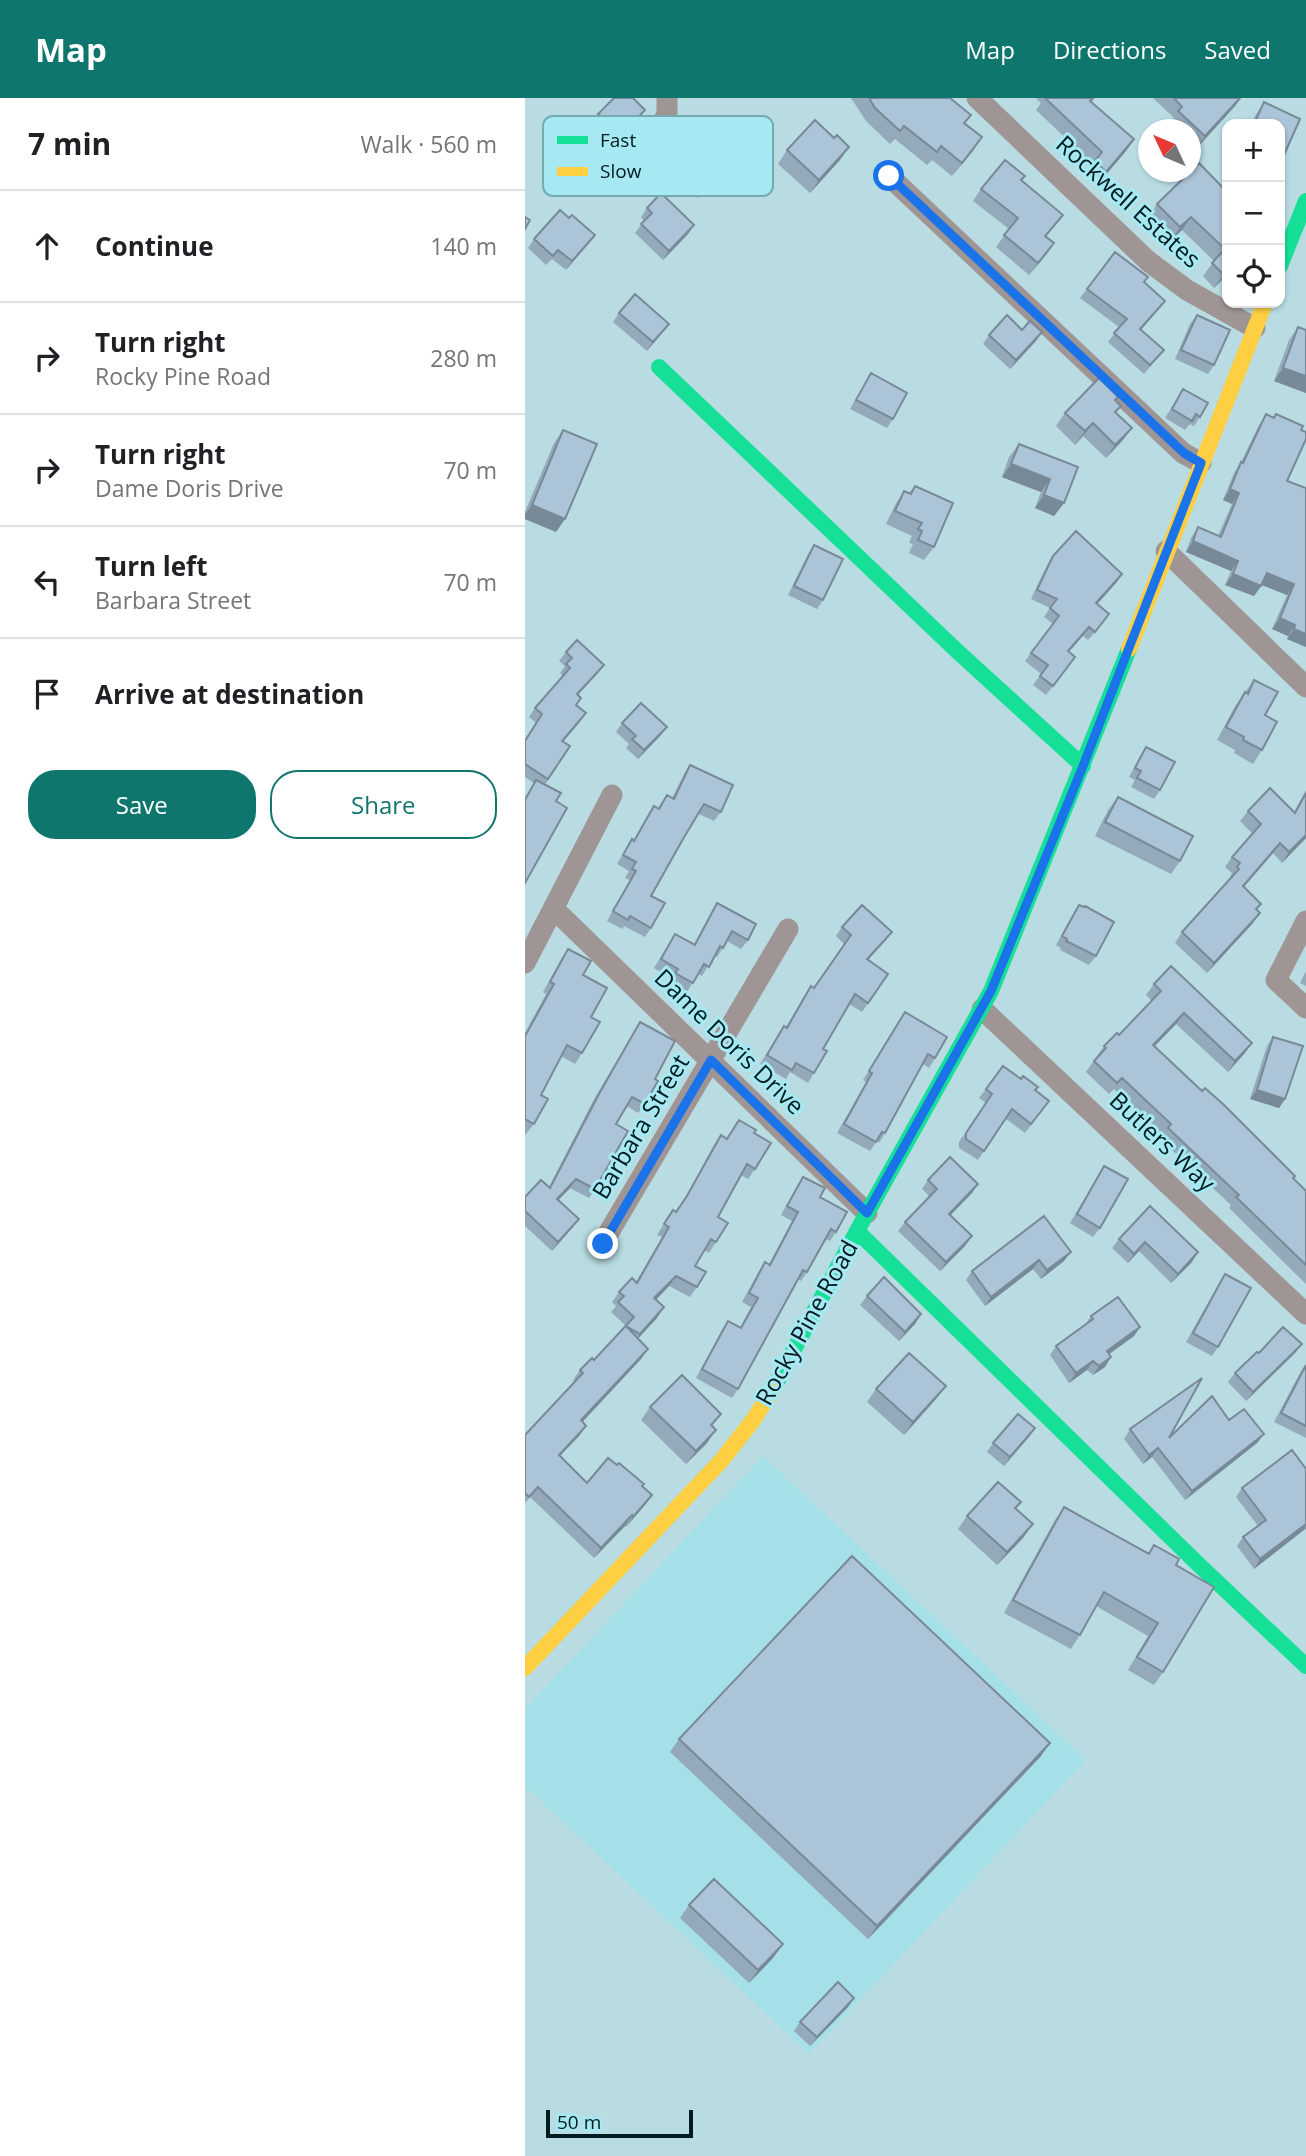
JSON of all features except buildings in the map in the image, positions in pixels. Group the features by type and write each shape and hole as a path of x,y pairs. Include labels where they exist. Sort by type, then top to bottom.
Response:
{"street":[{"path":"666,116 667,98"},
{"name":"Rockwell Estates","path":"977,98 1148,261 1187,290 1255,328"},
{"path":"889,176 1184,453 1201,463"},
{"path":"1285,254 1306,201"},
{"name":"Rocky Pine Road","path":"525,1668 738,1441 776,1384 862,1222 982,1009 1083,766 1263,308"},
{"path":"659,367 957,651 1083,766"},
{"path":"1166,551 1306,687"},
{"path":"525,962 612,795"},
{"name":"Dame Doris Drive","path":"554,909 711,1060 862,1222"},
{"path":"1306,921 1276,980 1306,1008"},
{"name":"Barbara Street","path":"603,1244 788,929"},
{"name":"Butlers Way","path":"982,1009 1306,1314"},
{"path":"862,1222 1188,1554 1306,1666"}],"shaded area":[{"path":"763,1456 1086,1760 809,2054 525,1786 525,1709"}],"traffic: fast":[{"path":"1285,254 1306,201"},
{"path":"659,367 957,651 1083,766"},
{"path":"774,1387 857,1231 991,991 1129,649"},
{"path":"857,1231 1306,1666"}],"traffic: slow":[{"path":"1129,649 1263,308"},
{"path":"525,1668 722,1460 754,1419 774,1387"}],"route":[{"path":"603,1244 711,1060 867,1213 991,991 1083,766 1201,463 1184,453 889,176"}]}
